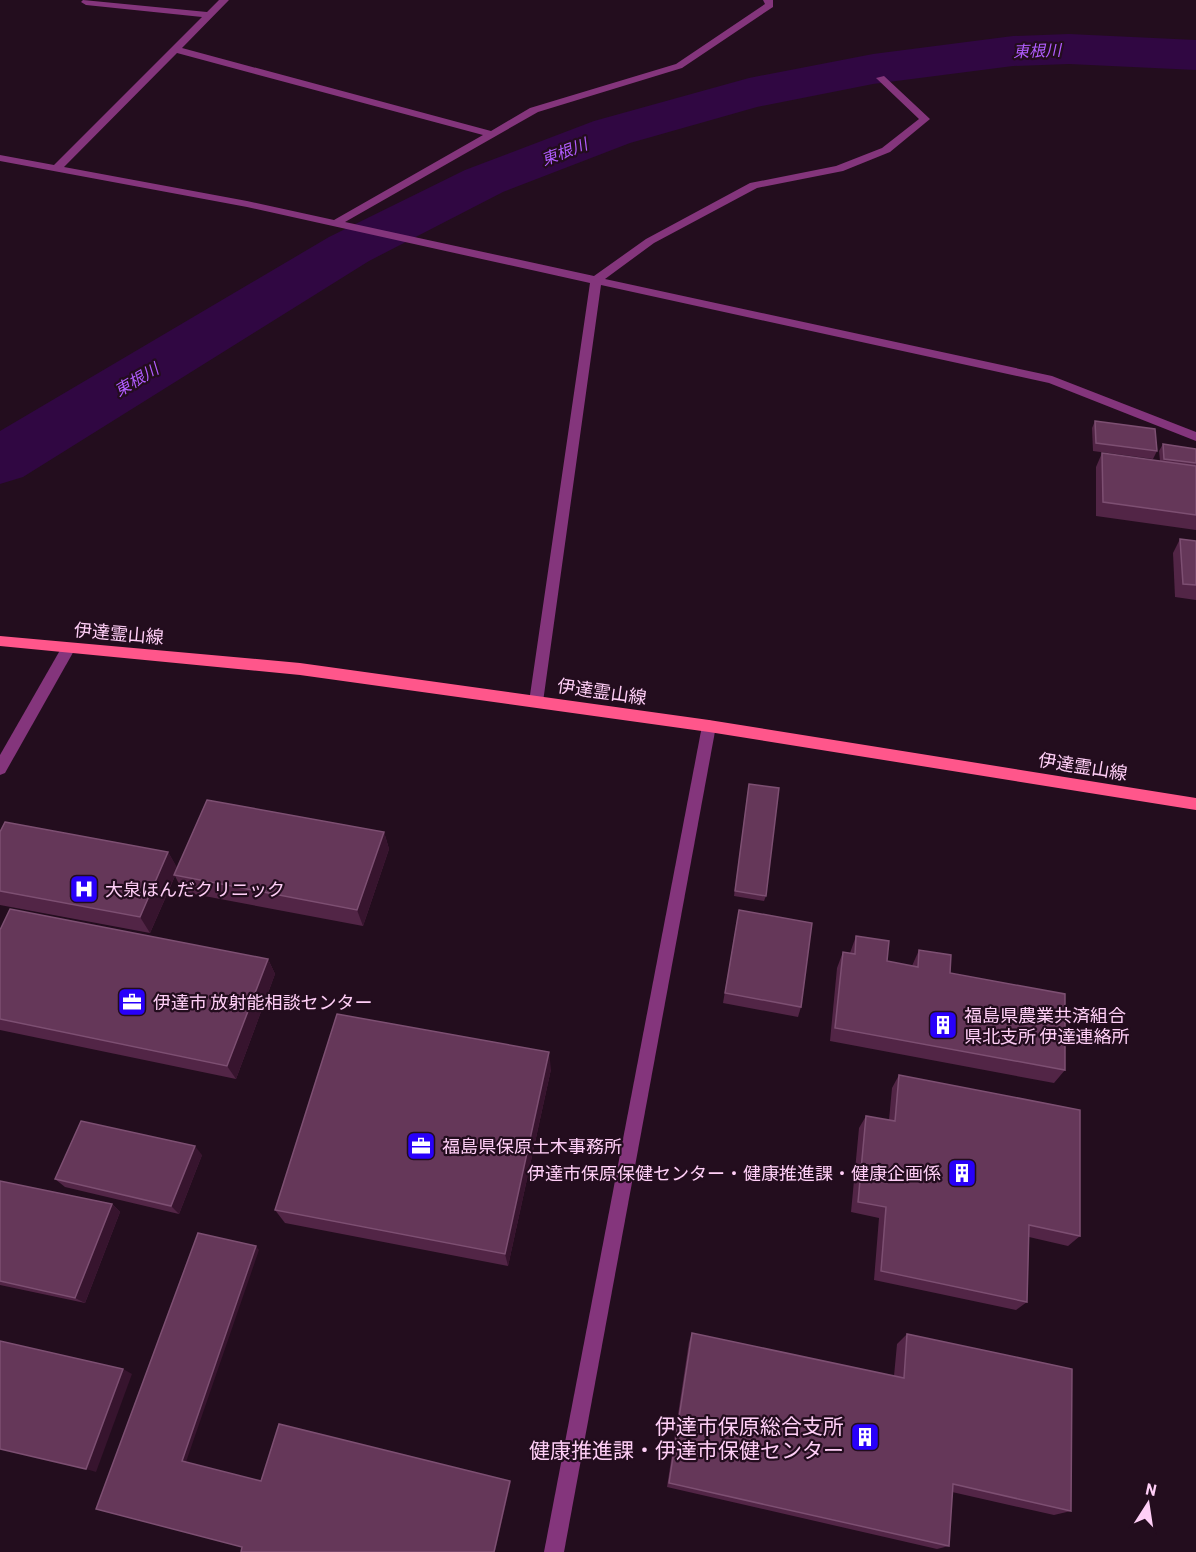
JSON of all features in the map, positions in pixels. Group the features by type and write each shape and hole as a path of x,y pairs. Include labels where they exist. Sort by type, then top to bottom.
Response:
{"main road":[{"name":"伊達霊山線","path":"0,641 300,669 709,726 1196,804"}],"street":[{"path":"57,168 225,0"},
{"path":"334,224 534,110 679,66 770,5 768,0"},
{"path":"84,1 209,15"},
{"path":"174,49 492,134"},
{"path":"536,702 596,280 650,241 754,184 839,169 886,150 925,119 881,78"},
{"path":"0,158 247,204 1052,380 1196,437"},
{"path":"0,769 68,648"},
{"path":"554,1552 709,726"}],"building":[{"path":"1095,421 1155,429 1157,451 1096,443"},
{"path":"1163,444 1196,449 1196,463 1164,459"},
{"path":"1102,453 1196,466 1196,515 1103,502"},
{"path":"1180,539 1196,541 1196,585 1183,584"},
{"path":"749,784 779,788 766,896 735,891"},
{"path":"207,800 384,832 357,910 174,875"},
{"name":"大泉ほんだクリニック","path":"5,822 168,852 140,917 0,891 0,832"},
{"name":"伊達市 放射能相談センター","path":"10,909 268,959 227,1066 0,1019 0,930"},
{"path":"739,910 812,923 801,1007 725,993"},
{"name":"福島県農業共済組合 県北支所 伊達連絡所","path":"856,936 889,941 887,961 918,967 919,950 951,955 950,973 1065,994 1065,1070 835,1028 843,952 855,954"},
{"name":"福島県保原土木事務所","path":"337,1014 549,1052 505,1254 275,1210"},
{"name":"伊達市保原保健センター・健康推進課・健康企画係","path":"899,1075 1080,1110 1080,1236 1029,1225 1027,1302 881,1271 886,1207 858,1202 866,1116 895,1121"},
{"path":"81,1121 195,1146 171,1206 55,1179"},
{"path":"0,1181 112,1204 75,1298 0,1281"},
{"path":"198,1233 256,1246 182,1461 261,1481 279,1424 510,1481 494,1552 241,1552 242,1547 96,1509"},
{"name":"伊達市保原総合支所 健康推進課・伊達市保健センター","path":"692,1333 904,1378 907,1334 1072,1369 1071,1511 953,1484 949,1546 669,1483"},
{"path":"0,1341 123,1369 86,1469 0,1449"}],"waterway":[{"name":"東根川","path":"0,461 349,249 484,181 612,132 749,93 873,69 1013,51 1069,49 1196,55"}],"place":[{"name":"大泉ほんだクリニック","path":"84,889"},
{"name":"伊達市 放射能相談センター","path":"132,1002"},
{"name":"福島県農業共済組合 県北支所 伊達連絡所","path":"943,1025"},
{"name":"福島県保原土木事務所","path":"421,1146"},
{"name":"伊達市保原保健センター・健康推進課・健康企画係","path":"962,1173"},
{"name":"伊達市保原総合支所 健康推進課・伊達市保健センター","path":"865,1437"}]}
